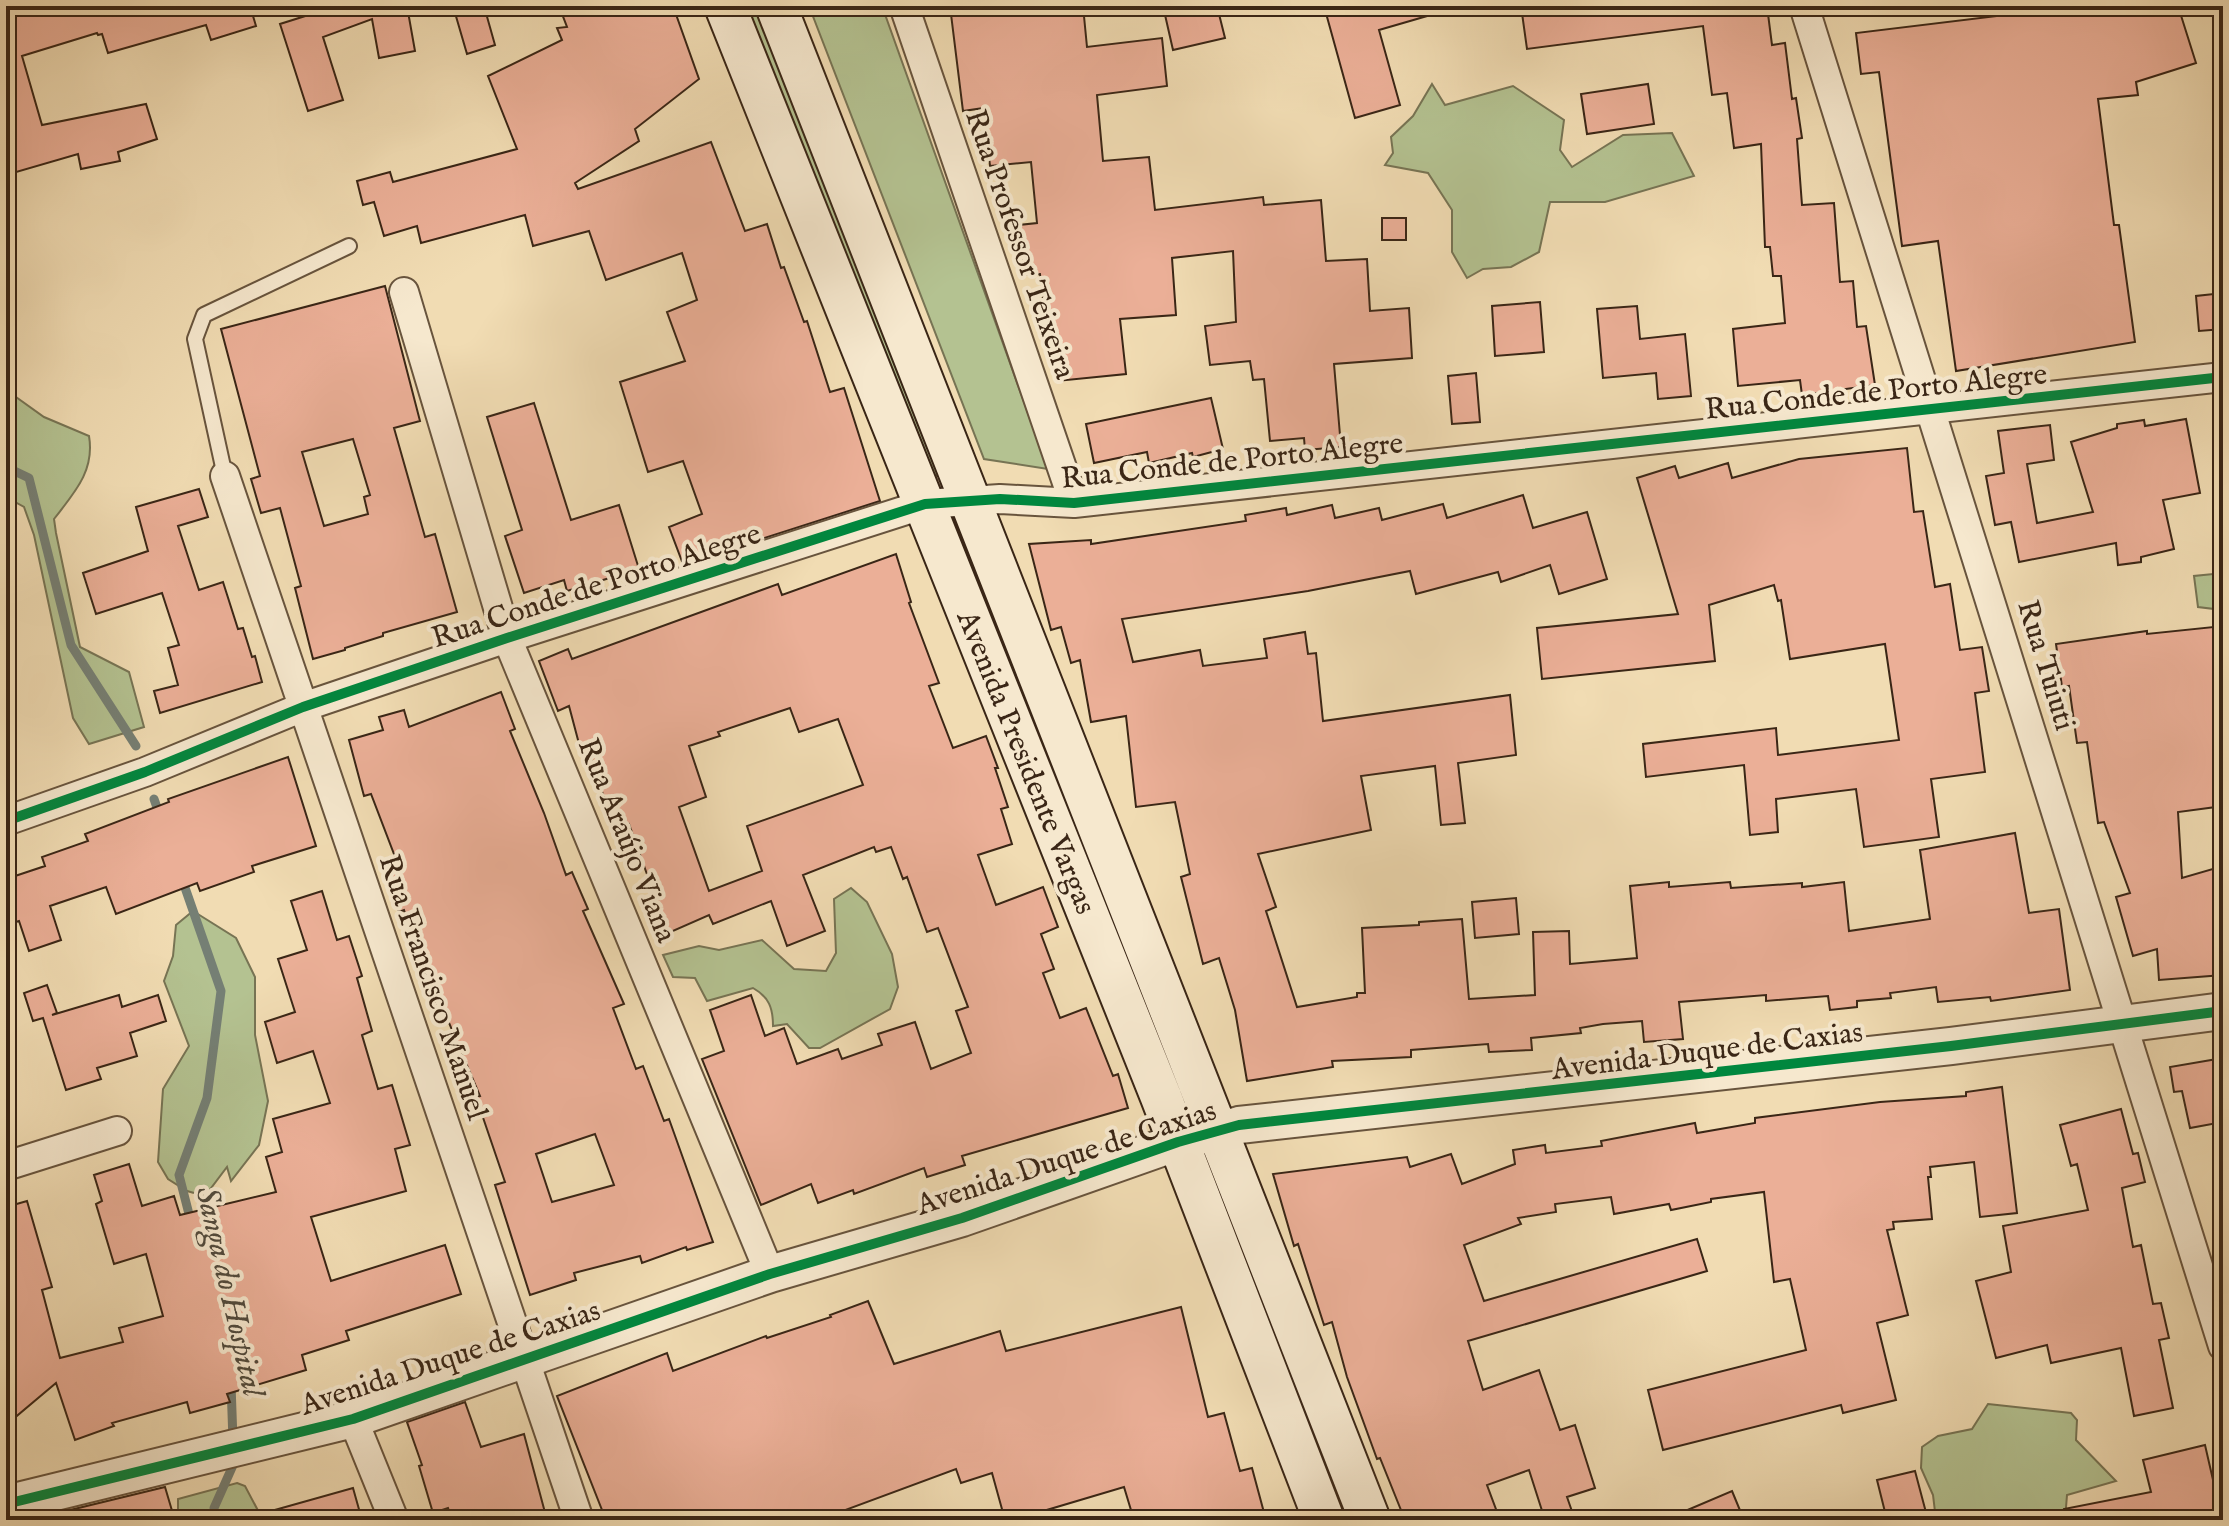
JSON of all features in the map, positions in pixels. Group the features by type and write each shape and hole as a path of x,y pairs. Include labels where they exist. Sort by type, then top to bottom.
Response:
{"main road":[{"name":"Avenida Presidente Vargas","path":"725,6 1178,1142 1324,1520"},
{"name":"Avenida Presidente Vargas","path":"776,6 1370,1520"}],"street":[{"name":"Rua Professor Teixeira","path":"904,6 1074,503"},
{"name":"Rua Tuiuti","path":"1804,6 2223,1346"},
{"name":"Rua Araújo Viana","path":"404,292 507,638 770,1274"},
{"name":"Rua Conde de Porto Alegre","path":"6,821 145,772 303,707 925,504 1000,499 1074,503 2223,377"},
{"name":"Rua Francisco Manuel","path":"225,476 579,1520"},
{"name":"Avenida Duque de Caxias","path":"6,1504 353,1419 770,1274 962,1218 1178,1142 1239,1125 1919,1050 2223,1011"},
{"path":"6,1166 117,1131"},
{"path":"353,1419 394,1520"}],"lane":[{"path":"225,476 195,339 204,315 349,246"}],"green space":[{"path":"746,6 758,6 939,475 928,478"},
{"path":"809,6 882,6 1048,469 984,459"},
{"path":"1432,84 1445,105 1513,86 1564,120 1560,150 1572,167 1623,135 1672,133 1694,176 1605,202 1550,202 1539,252 1511,267 1483,269 1467,278 1452,252 1452,210 1428,173 1385,165 1393,153 1391,137 1413,116"},
{"path":"9,392 44,417 89,436 86,471 54,519 56,533 80,647 129,672 144,727 89,744 73,718 34,535 24,507 6,497 6,393"},
{"path":"958,520 1187,1089 1173,1092 948,524"},
{"path":"2223,573 2223,610 2198,607 2194,576"},
{"path":"851,888 867,902 892,954 898,987 890,1009 820,1048 809,1048 787,1024 773,1026 769,1004 753,988 707,1001 695,978 673,977 663,955 699,946 719,950 762,940 794,969 826,971 836,953 834,899"},
{"path":"193,911 236,938 255,977 255,1035 268,1101 259,1145 231,1181 227,1167 205,1196 187,1191 168,1179 158,1162 163,1089 189,1046 164,981 173,956 176,925"},
{"path":"1988,1404 2071,1413 2077,1420 2076,1440 2116,1481 2067,1495 2065,1520 1936,1520 1933,1495 1921,1468 1922,1447 1938,1436 1972,1429"},
{"path":"237,1483 245,1486 263,1520 178,1520 178,1499"}],"building":[{"path":"6,6 250,6 256,26 211,40 206,25 108,53 102,34 97,33 22,56 42,125 146,104 157,139 118,152 120,161 81,169 78,154 6,175"},
{"path":"337,6 407,6 415,51 379,58 372,19 323,37 343,100 308,111 280,24"},
{"path":"453,6 484,6 495,45 467,54"},
{"path":"559,6 673,6 699,79 635,129 639,141 575,183 578,189 711,142 745,231 767,224 781,268 784,267 804,322 807,321 830,392 844,388 880,501 683,564 669,527 702,514 683,461 648,472 620,382 685,361 667,312 697,300 682,253 606,280 589,231 533,246 525,215 421,243 417,226 384,236 374,202 363,205 357,181 390,172 393,182 517,149 488,76 562,40 557,28 567,27"},
{"path":"950,6 1083,6 1087,47 1162,38 1167,86 1097,95 1103,161 1149,157 1155,210 1263,197 1264,205 1321,200 1326,261 1367,259 1370,311 1409,308 1412,358 1334,364 1341,447 1305,450 1304,438 1270,441 1264,379 1253,380 1250,361 1210,365 1205,326 1236,322 1233,251 1172,258 1176,315 1120,319 1126,374 1057,381 1052,335 1047,335 1040,274 1025,275 1019,225 1037,223 1031,162 990,166 984,108 963,111"},
{"path":"1163,6 1217,6 1225,38 1173,50"},
{"path":"1324,6 1440,6 1441,12 1379,30 1400,105 1355,118"},
{"path":"1521,6 1767,6 1772,45 1785,43 1792,99 1796,98 1802,138 1797,139 1802,205 1834,203 1840,282 1853,281 1857,327 1866,326 1875,385 1802,395 1800,380 1738,386 1733,329 1785,323 1781,276 1773,276 1770,247 1765,247 1761,144 1734,148 1727,93 1712,95 1703,26 1527,49"},
{"path":"2079,6 2178,6 2196,63 2136,82 2138,95 2098,99 2114,225 2119,225 2135,342 1956,371 1938,241 1902,246 1879,72 1861,74 1856,33"},
{"path":"1648,84 1654,124 1587,134 1581,94"},
{"path":"1382,218 1406,218 1406,240 1382,240"},
{"path":"385,286 420,421 394,428 425,537 435,534 457,612 383,633 383,636 313,659 295,588 301,586 280,508 261,513 251,479 260,476 221,329","holes":["353,439 370,495 364,497 368,514 324,526 302,452"]},
{"path":"2223,293 2223,329 2199,331 2196,296"},
{"path":"1540,302 1544,352 1495,356 1492,306"},
{"path":"1637,306 1640,339 1685,334 1691,396 1658,399 1656,373 1603,378 1597,309"},
{"path":"1476,373 1480,422 1452,424 1448,376"},
{"path":"1211,398 1223,449 1149,463 1147,452 1094,463 1086,424"},
{"path":"534,403 571,520 619,505 639,569 567,591 564,580 524,593 505,536 522,530 487,417"},
{"path":"2186,419 2200,493 2163,500 2174,549 2141,557 2141,562 2118,565 2116,543 2019,562 2011,522 1995,525 1986,476 2004,473 1998,431 2050,425 2054,460 2027,464 2037,523 2093,512 2071,442 2117,428 2117,424 2144,420 2145,426"},
{"path":"1907,448 1914,512 1923,511 1935,587 1950,584 1960,650 1982,647 1989,691 1975,693 1985,772 1931,779 1939,837 1864,847 1856,789 1776,799 1778,832 1750,835 1744,765 1646,777 1643,744 1776,728 1778,755 1899,740 1885,644 1790,659 1781,600 1778,601 1774,585 1709,605 1715,661 1542,679 1537,628 1678,614 1637,478 1675,466 1679,478 1728,463 1732,478 1799,459"},
{"path":"199,489 208,517 178,526 199,590 223,582 238,629 243,628 262,682 160,713 154,691 178,685 168,648 179,645 162,593 96,614 83,573 148,551 136,507"},
{"path":"1523,495 1533,528 1587,512 1607,579 1559,594 1550,565 1501,582 1498,572 1416,594 1410,571 1308,591 1122,619 1133,662 1200,650 1203,666 1267,658 1264,639 1305,632 1308,654 1316,653 1323,721 1510,695 1516,755 1458,763 1465,823 1441,825 1435,766 1361,776 1371,830 1258,854 1276,907 1266,911 1297,1007 1365,993 1362,928 1462,919 1469,999 1535,995 1533,932 1569,931 1570,964 1637,958 1630,886 1669,882 1669,887 1730,882 1731,888 1802,883 1802,887 1844,882 1849,931 1930,919 1920,850 2015,833 2029,913 2059,909 2070,990 1991,1001 1990,997 1938,1002 1936,987 1890,993 1891,998 1857,1001 1857,1007 1830,1010 1828,996 1766,1001 1766,995 1679,1002 1683,1039 1644,1042 1642,1021 1603,1024 1580,1028 1581,1033 1531,1038 1532,1050 1489,1052 1488,1044 1411,1050 1411,1057 1332,1061 1333,1067 1247,1081 1235,1010 1219,958 1203,964 1181,877 1190,874 1175,802 1136,807 1126,716 1091,722 1080,660 1071,663 1061,627 1051,630 1029,544 1091,540 1091,544 1246,521 1245,515 1286,508 1287,515 1332,505 1335,518 1379,508 1382,520 1443,504 1447,518"},
{"path":"896,554 909,603 939,683 929,686 953,748 986,736 998,768 995,768 1008,807 1001,809 1012,844 978,855 996,905 1043,887 1058,927 1041,934 1054,969 1043,973 1060,1018 1086,1008 1113,1076 1118,1074 1128,1108 962,1156 965,1165 927,1177 924,1168 854,1194 853,1190 818,1203 811,1184 761,1205 702,1059 724,1051 710,1010 751,995 765,1036 784,1028 797,1064 838,1049 842,1059 882,1045 878,1034 915,1022 931,1069 971,1053 956,1011 968,1007 938,928 927,932 907,877 903,879 891,847 876,852 874,847 803,875 825,931 787,946 771,901 713,924 709,915 657,938 645,911 658,905 629,824 614,830 590,753 582,755 569,706 558,711 539,661 568,649 572,659 778,584 782,595","holes":["790,708 799,732 838,719 863,785 747,826 762,871 709,891 679,807 706,797 689,746 720,736 718,732"]},
{"path":"2223,626 2223,806 2178,812 2182,878 2223,866 2223,975 2159,980 2157,949 2133,956 2116,897 2130,893 2104,822 2098,823 2087,742 2077,743 2069,686 2062,687 2056,644 2147,631 2147,634"},
{"path":"501,692 515,729 510,731 566,875 572,872 588,909 583,911 624,1004 613,1008 636,1069 643,1066 664,1121 669,1119 713,1242 687,1250 686,1247 642,1263 640,1256 574,1273 576,1280 530,1295 495,1185 505,1182 476,1097 480,1096 444,1011 438,1012 404,910 399,912 384,867 397,862 371,794 364,796 349,740 383,730 379,717 404,710 409,727","holes":["595,1134 614,1185 552,1202 536,1154"]},
{"path":"288,757 316,846 252,866 254,872 200,891 197,883 116,914 106,887 50,906 61,940 29,951 19,921 6,925 6,879 45,866 42,857 88,841 85,834 169,802 168,799"},
{"path":"322,891 337,940 349,936 362,976 357,978 372,1031 362,1035 378,1089 392,1085 410,1145 395,1149 406,1191 311,1217 331,1281 445,1245 461,1294 346,1331 349,1340 302,1355 306,1370 227,1394 230,1402 190,1413 187,1402 112,1423 114,1426 75,1440 56,1383 6,1425 6,1279 12,1277 6,1255 6,1207 27,1201 52,1287 42,1290 60,1358 123,1342 119,1328 163,1316 146,1254 114,1264 96,1204 102,1201 94,1175 129,1164 142,1206 174,1196 180,1215 276,1192 266,1157 282,1152 273,1119 330,1103 313,1051 277,1063 265,1022 295,1012 278,959 307,950 291,901"},
{"path":"1516,898 1519,934 1475,938 1472,902"},
{"path":"47,985 57,1013 52,1015 119,995 122,1007 158,995 166,1021 130,1033 137,1056 97,1068 101,1079 66,1090 43,1018 33,1021 24,993"},
{"path":"2223,1058 2223,1122 2190,1128 2182,1091 2174,1092 2170,1067"},
{"path":"2002,1087 2017,1213 1980,1217 1974,1162 1930,1167 1932,1219 1893,1222 1894,1229 1887,1230 1908,1315 1877,1323 1896,1400 1843,1413 1841,1405 1663,1450 1648,1390 1806,1350 1790,1279 1774,1282 1764,1192 1711,1199 1711,1202 1671,1210 1669,1204 1614,1214 1611,1197 1555,1204 1556,1212 1518,1218 1521,1224 1464,1245 1484,1301 1697,1239 1707,1271 1468,1341 1483,1390 1539,1370 1560,1430 1575,1425 1595,1488 1567,1497 1575,1520 1545,1520 1529,1470 1487,1485 1500,1520 1405,1520 1380,1458 1377,1459 1347,1377 1332,1322 1324,1325 1298,1244 1294,1246 1273,1174 1407,1157 1410,1167 1451,1154 1462,1184 1515,1164 1513,1150 1545,1145 1546,1153 1602,1146 1601,1141 1695,1123 1697,1133 1755,1123 1755,1118 1880,1102 1966,1096 1966,1092"},
{"path":"2121,1109 2133,1154 2138,1153 2145,1182 2122,1188 2133,1247 2141,1245 2153,1304 2161,1303 2169,1338 2159,1340 2173,1408 2134,1416 2121,1348 2051,1363 2047,1345 1996,1358 1976,1281 2011,1272 2003,1226 2088,1210 2077,1164 2071,1166 2060,1125"},
{"path":"868,1301 894,1364 1000,1331 1006,1351 1181,1307 1208,1417 1224,1413 1240,1471 1252,1468 1266,1520 1134,1520 1124,1487 1005,1520 992,1473 961,1483 956,1469 837,1513 839,1520 606,1520 557,1396 667,1353 673,1371 766,1336 831,1317"},
{"path":"465,1402 481,1447 524,1434 547,1520 452,1520 448,1508 433,1513 419,1466 422,1465 407,1422"},
{"path":"2205,1445 2213,1480 2220,1479 2223,1520 2065,1520 2064,1509 2151,1492 2143,1460"},
{"path":"1915,1471 1928,1520 1887,1520 1877,1480"},
{"path":"165,1487 173,1514 151,1520 29,1520"},
{"path":"353,1488 362,1520 265,1520 264,1513"},
{"path":"1732,1491 1744,1520 1664,1520"}],"waterway":[{"name":"Sanga do Hospital","path":"6,467 29,478 71,645 136,746"},
{"name":"Sanga do Hospital","path":"154,799 160,816"},
{"name":"Sanga do Hospital","path":"182,879 221,991 207,1098 179,1175 191,1222"},
{"name":"Sanga do Hospital","path":"231,1384 233,1441"},
{"name":"Sanga do Hospital","path":"215,1520 214,1508 234,1463 234,1456"}],"cycle path":[{"path":"6,821 145,772 303,707 925,504 1000,499 1074,503 2223,377"},
{"path":"6,1504 353,1419 770,1274 962,1218 1178,1142 1239,1125 1951,1046 2223,1011"}]}
